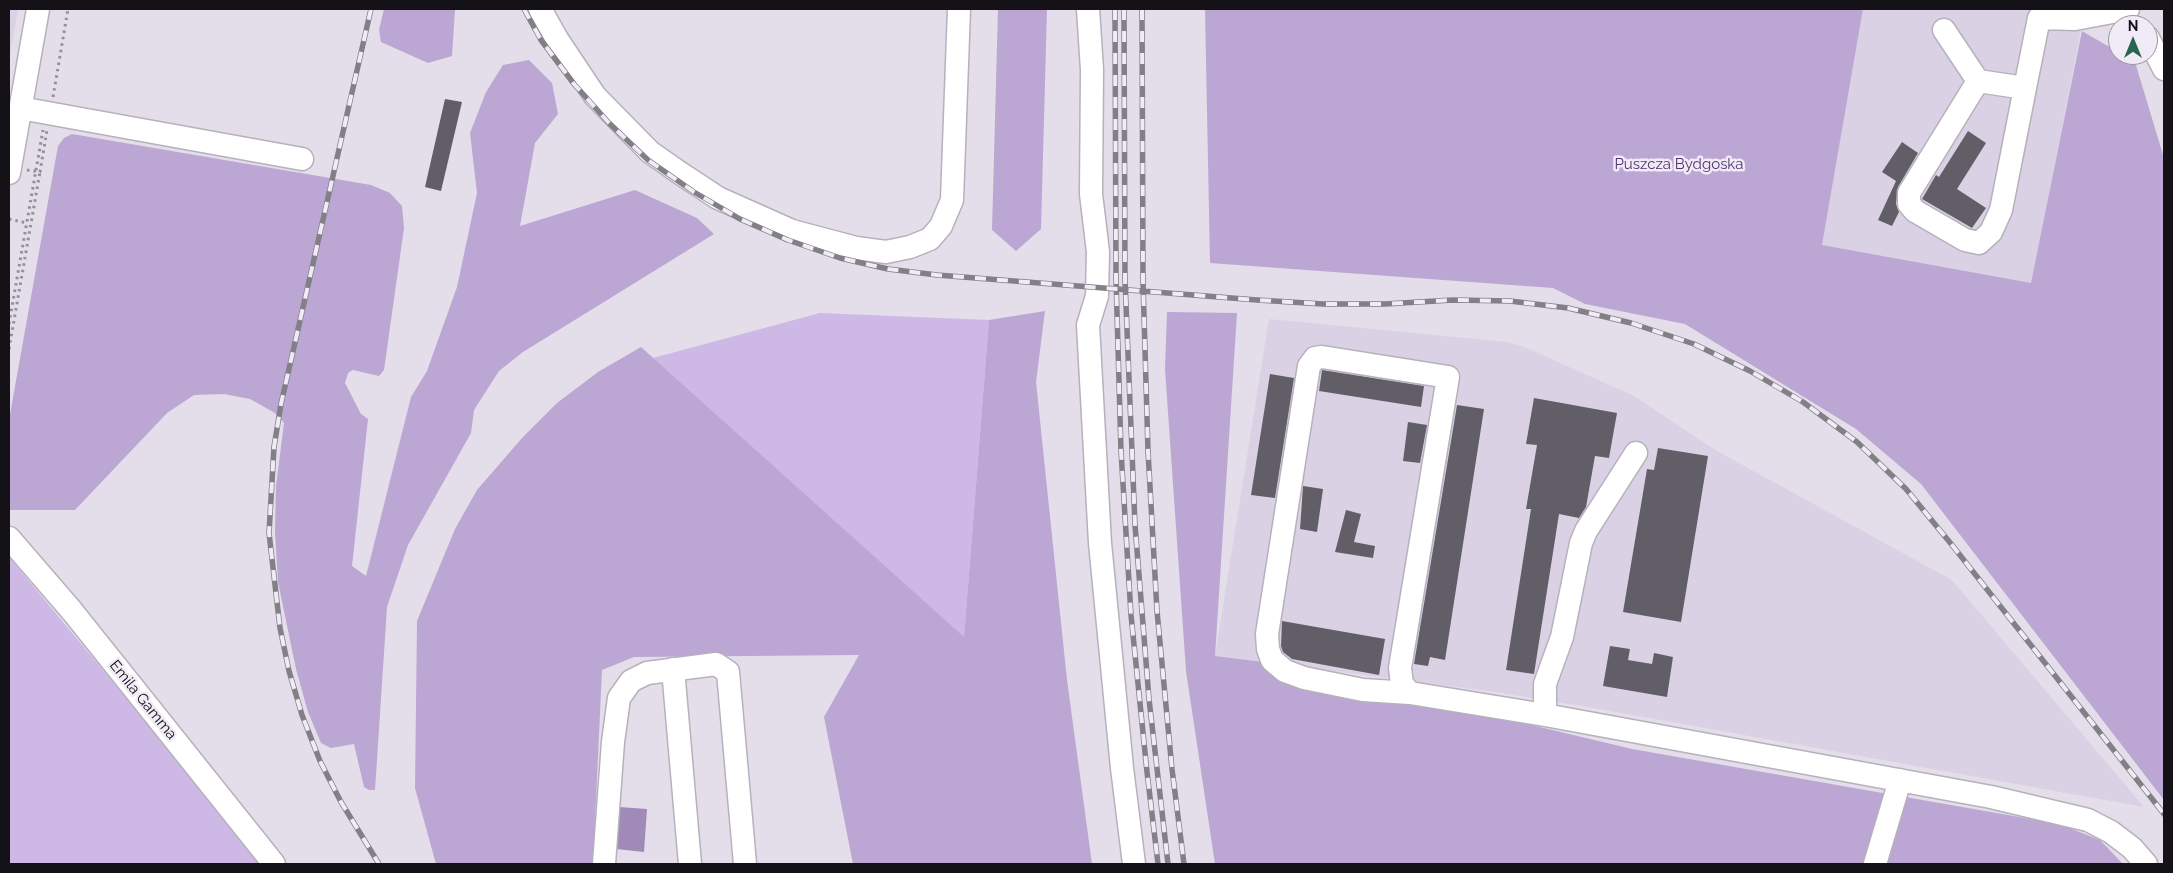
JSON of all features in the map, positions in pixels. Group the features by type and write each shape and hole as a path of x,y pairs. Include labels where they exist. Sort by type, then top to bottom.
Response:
{"street":[{"path":"9,173 38,9"},
{"path":"540,9 557,39 595,96 650,152 718,198 792,231 856,248 886,252 910,247 930,239 941,226 952,200 959,9"},
{"path":"1088,9 1092,70 1091,194 1098,252 1097,296 1088,324 1088,334 1100,543 1122,768 1134,864"},
{"path":"1978,81 1908,193 1908,204 1915,211 1965,240 1979,243 1991,232 2001,210 2040,14 2075,19 2128,9"},
{"path":"1944,30 1978,81 2025,88"},
{"path":"2158,57 2164,69"},
{"path":"20,108 302,159"},
{"path":"1410,693 1402,684 1400,668 1448,377 1322,357 1315,358 1309,366 1267,634 1268,649 1272,660 1285,671 1304,678 1363,690 1410,693 1545,715 1991,797 2088,820 2111,832 2132,848 2146,864"},
{"path":"1545,715 1545,684 1562,637 1581,543 1586,531 1636,453"},
{"name":"Emila Gamma","path":"9,538 78,618 274,864"},
{"path":"604,864 613,742 619,698 631,681 647,673 716,664 728,672 744,864"},
{"path":"673,669 690,864"},
{"path":"1875,864 1900,780"}],"path":[{"path":"9,324 46,113"},
{"path":"9,349 40,172"},
{"path":"9,219 26,223"}],"shaded area":[{"path":"9,9 18,9 9,60"},
{"path":"1863,9 2085,9 2032,284 1822,245"},
{"path":"820,313 989,320 964,638 653,358"},
{"path":"1269,319 1508,342 1527,348 1634,396 1717,451 1952,580 2144,807 1489,691 1215,656"},
{"path":"9,557 264,864 9,864"},
{"path":"619,807 647,809 644,852 616,849"}],"green space":[{"path":"384,9 455,9 452,56 428,63 381,42 379,30"},
{"path":"998,9 1047,9 1041,229 1016,251 992,230"},
{"name":"Puszcza Bydgoska","path":"1205,9 1863,9 1822,245 2031,283 2082,31 2108,46 2108,65 2136,65 2164,158 2164,800 1921,484 1856,429 1685,324 1585,304 1553,288 1210,263"},
{"path":"529,60 552,83 558,114 535,143 520,226 635,190 697,218 714,234 523,352 499,371 474,410 471,433 408,545 387,607 375,790 369,790 364,787 354,744 331,748 321,743 308,712 296,669 278,582 275,532 276,486 284,423 275,413 250,399 224,394 194,395 167,413 75,510 9,510 9,420 58,146 64,138 72,134 371,185 390,193 402,206 404,228 384,370 379,376 353,370 348,373 345,383 361,414 368,419 352,566 366,576 411,397 427,371 457,287 477,193 470,133 486,92 503,65"},
{"path":"1045,311 1036,382 1067,680 1092,864 853,864 824,717 859,655 634,657 602,670 593,864 436,864 415,788 417,621 455,529 477,490 522,438 557,403 598,372 641,347 964,637 989,320"},
{"path":"1167,312 1237,313 1215,656 1271,663 1632,749 2059,824 2100,840 2123,864 1215,864 1186,671 1165,369"}],"building":[{"path":"445,99 462,102 441,191 425,187"},
{"path":"1968,131 1986,143 1957,189 1986,208 1972,228 1922,199 1936,175 1939,177"},
{"path":"1902,142 1918,153 1898,187 1896,204 1899,212 1892,226 1878,220 1896,181 1882,172"},
{"path":"1322,370 1424,386 1421,407 1319,391"},
{"path":"1270,374 1294,378 1275,498 1251,495"},
{"path":"1534,398 1617,413 1609,458 1595,456 1586,507 1579,518 1559,514 1534,674 1506,670 1531,509 1526,509 1537,445 1526,444"},
{"path":"1457,405 1484,409 1445,660 1430,657 1428,666 1414,664"},
{"path":"1408,422 1427,425 1420,463 1403,461"},
{"path":"1658,448 1708,456 1681,622 1623,612 1647,469 1654,470"},
{"path":"1303,486 1323,489 1317,532 1300,529"},
{"path":"1346,510 1361,514 1354,542 1375,546 1373,558 1335,552"},
{"path":"1282,621 1385,639 1379,675 1292,659 1283,652 1281,646"},
{"path":"1610,646 1630,649 1628,660 1652,664 1654,653 1673,657 1667,697 1603,686"}],"railway":[{"path":"371,9 281,404 274,447 269,533 280,628 289,671 302,715 320,761 341,802 379,864"},
{"path":"524,9 541,40 574,84 609,123 648,160 694,192 740,219 788,240 840,258 888,269 937,275 1257,300 1323,304 1385,304 1453,300 1510,301 1568,308 1631,323 1694,344 1750,371 1803,402 1857,442 1906,489 2164,814"},
{"path":"1115,9 1116,279 1121,451 1131,615 1158,864"},
{"path":"1124,9 1125,280 1135,525 1149,699 1168,864"},
{"path":"1142,9 1143,282 1148,451 1157,611 1172,769 1184,864"}]}
